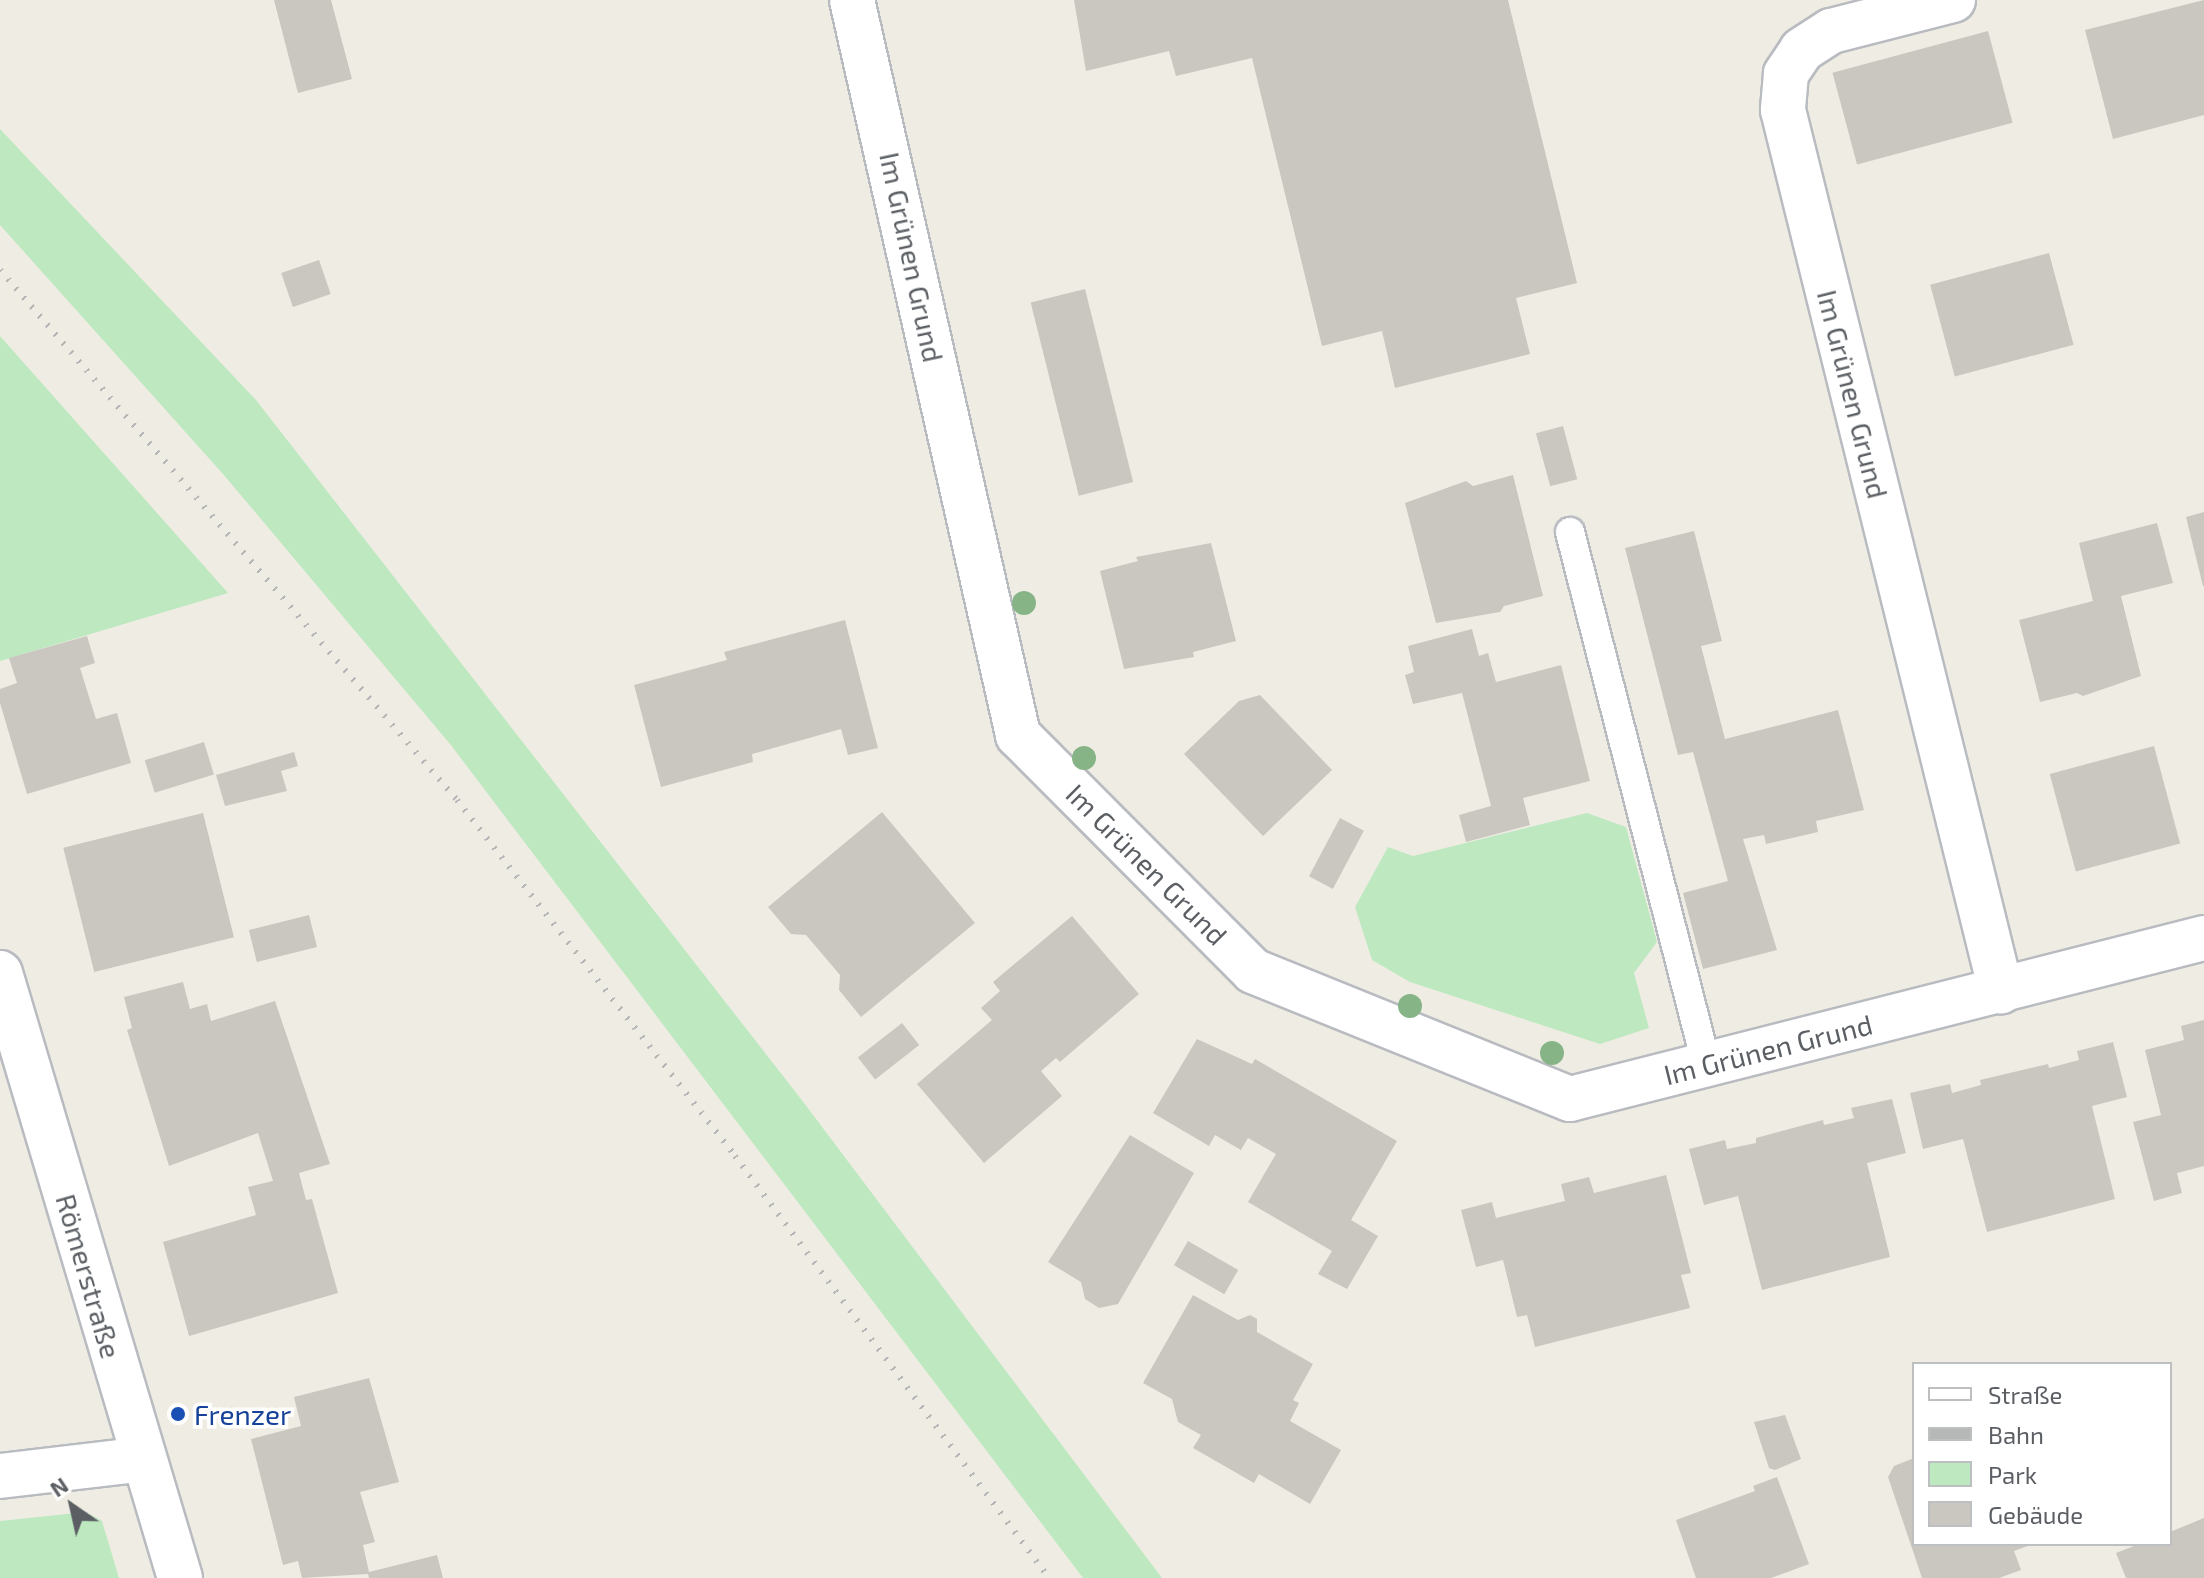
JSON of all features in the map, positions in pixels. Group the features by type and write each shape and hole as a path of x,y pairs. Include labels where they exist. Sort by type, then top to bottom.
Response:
{"street":[{"name":"Im Grünen Grund","path":"852,0 1018,735 1253,971 1570,1099 2204,938"},
{"name":"Im Grünen Grund","path":"1953,0 1831,31 1802,50 1786,74 1783,110 2001,991"},
{"name":"Römerstraße","path":"0,973 180,1578"},
{"path":"0,1476 144,1459"}],"lane":[{"path":"1570,532 1706,1063"}],"green space":[{"path":"0,129 256,400 801,1099 1162,1578 1083,1578 450,744 223,474 0,225"},
{"path":"0,336 228,593 0,661"},
{"path":"1587,813 1626,827 1657,942 1634,973 1649,1028 1600,1044 1410,982 1372,960 1355,907 1388,847 1413,856"},
{"path":"86,1512 102,1521 119,1578 0,1578 0,1521"}],"building":[{"path":"274,0 331,0 352,79 298,93"},
{"path":"1074,0 1508,0 1577,283 1516,298 1530,354 1395,388 1382,331 1322,346 1252,58 1176,76 1169,51 1086,71"},
{"path":"2204,0 2204,115 2113,139 2085,30"},
{"path":"1988,31 2013,123 1857,164 1832,73"},
{"path":"2049,253 2074,345 1955,377 1930,285"},
{"path":"319,260 331,294 293,307 281,273"},
{"path":"1085,289 1133,482 1079,496 1031,303"},
{"path":"1563,426 1577,479 1550,486 1536,433"},
{"path":"1513,475 1543,596 1504,606 1500,612 1436,623 1405,503 1466,481 1473,486"},
{"path":"2204,512 2204,586 2203,586 2186,517"},
{"path":"2157,523 2173,583 2121,596 2141,676 2083,696 2077,693 2040,702 2019,620 2093,601 2079,543"},
{"path":"1694,531 1722,641 1701,646 1725,739 1838,710 1864,810 1816,821 1818,832 1766,844 1764,835 1743,839 1777,950 1703,969 1683,893 1728,881 1693,752 1678,755 1625,548"},
{"path":"1211,543 1236,641 1193,652 1194,657 1124,669 1100,571 1138,561 1136,557"},
{"path":"845,620 878,748 848,755 841,729 752,754 753,762 661,787 634,685 727,660 724,652"},
{"path":"1472,629 1479,656 1488,653 1496,682 1561,665 1590,781 1523,798 1530,825 1466,842 1459,815 1491,806 1462,693 1413,704 1405,675 1414,672 1408,646"},
{"path":"87,636 95,663 80,668 96,719 117,713 131,763 27,794 0,703 0,689 17,683 9,658"},
{"path":"1260,695 1332,770 1263,836 1184,754 1239,701"},
{"path":"204,742 214,775 155,793 145,760"},
{"path":"2154,746 2180,844 2076,872 2050,774"},
{"path":"294,752 298,766 281,771 287,791 225,806 216,775"},
{"path":"882,812 975,923 861,1017 839,990 840,975 806,935 791,934 768,907"},
{"path":"203,813 234,937 94,972 63,848"},
{"path":"1340,818 1364,831 1333,889 1309,876"},
{"path":"309,915 317,947 257,962 249,930"},
{"path":"1072,916 1139,994 1060,1062 1056,1058 1041,1071 1062,1096 984,1163 917,1084 992,1020 981,1008 1000,991 993,982"},
{"path":"183,982 190,1009 207,1004 211,1021 275,1001 330,1164 299,1173 306,1200 312,1199 338,1293 189,1336 163,1242 256,1215 248,1187 273,1181 258,1133 169,1166 127,1030 132,1028 124,997"},
{"path":"2204,1020 2204,1166 2177,1173 2182,1193 2154,1201 2133,1122 2161,1115 2145,1050 2184,1040 2181,1026"},
{"path":"902,1023 919,1045 875,1080 858,1057"},
{"path":"1197,1039 1252,1064 1255,1059 1397,1141 1351,1220 1378,1236 1347,1289 1318,1274 1332,1251 1248,1202 1276,1154 1248,1138 1241,1150 1215,1135 1209,1146 1153,1113"},
{"path":"2113,1042 2127,1097 2092,1106 2115,1199 1987,1232 1963,1139 1923,1149 1910,1093 1950,1084 1952,1093 1981,1085 1980,1080 2079,1060 2077,1051"},
{"path":"1892,1099 1906,1153 1867,1163 1890,1257 1762,1290 1738,1196 1704,1205 1689,1149 1725,1140 1727,1149 1756,1143 1756,1138 1823,1120 1824,1125 1854,1118 1851,1108"},
{"path":"1130,1135 1194,1173 1118,1304 1099,1308 1085,1299 1081,1282 1048,1262"},
{"path":"1666,1175 1691,1273 1681,1275 1690,1308 1535,1347 1527,1315 1517,1317 1503,1260 1476,1267 1461,1210 1492,1202 1496,1218 1565,1201 1561,1184 1589,1177 1594,1193"},
{"path":"1188,1241 1238,1270 1224,1294 1174,1265"},
{"path":"1193,1295 1238,1320 1250,1315 1257,1319 1257,1332 1313,1364 1293,1400 1299,1403 1290,1421 1341,1450 1310,1504 1259,1474 1254,1483 1193,1448 1201,1435 1178,1422 1172,1399 1143,1383"},
{"path":"369,1378 399,1482 360,1492 375,1542 363,1545 369,1572 437,1555 443,1578 369,1578 368,1574 302,1578 298,1561 283,1565 251,1439 301,1426 294,1397"},
{"path":"1785,1415 1801,1459 1775,1470 1769,1468 1754,1422"},
{"path":"1912,1459 1912,1546 2028,1546 2014,1551 2021,1570 1999,1578 1922,1578 1888,1477 1894,1466"},
{"path":"1777,1477 1809,1564 1771,1578 1696,1578 1676,1520 1755,1491 1753,1486"},
{"path":"2204,1518 2204,1578 2126,1578 2116,1553 2134,1546 2172,1546 2172,1531"}],"railway":[{"path":"0,270 457,800 735,1156 1049,1578"}],"place":[{"name":"Frenzer","path":"178,1414"}]}
